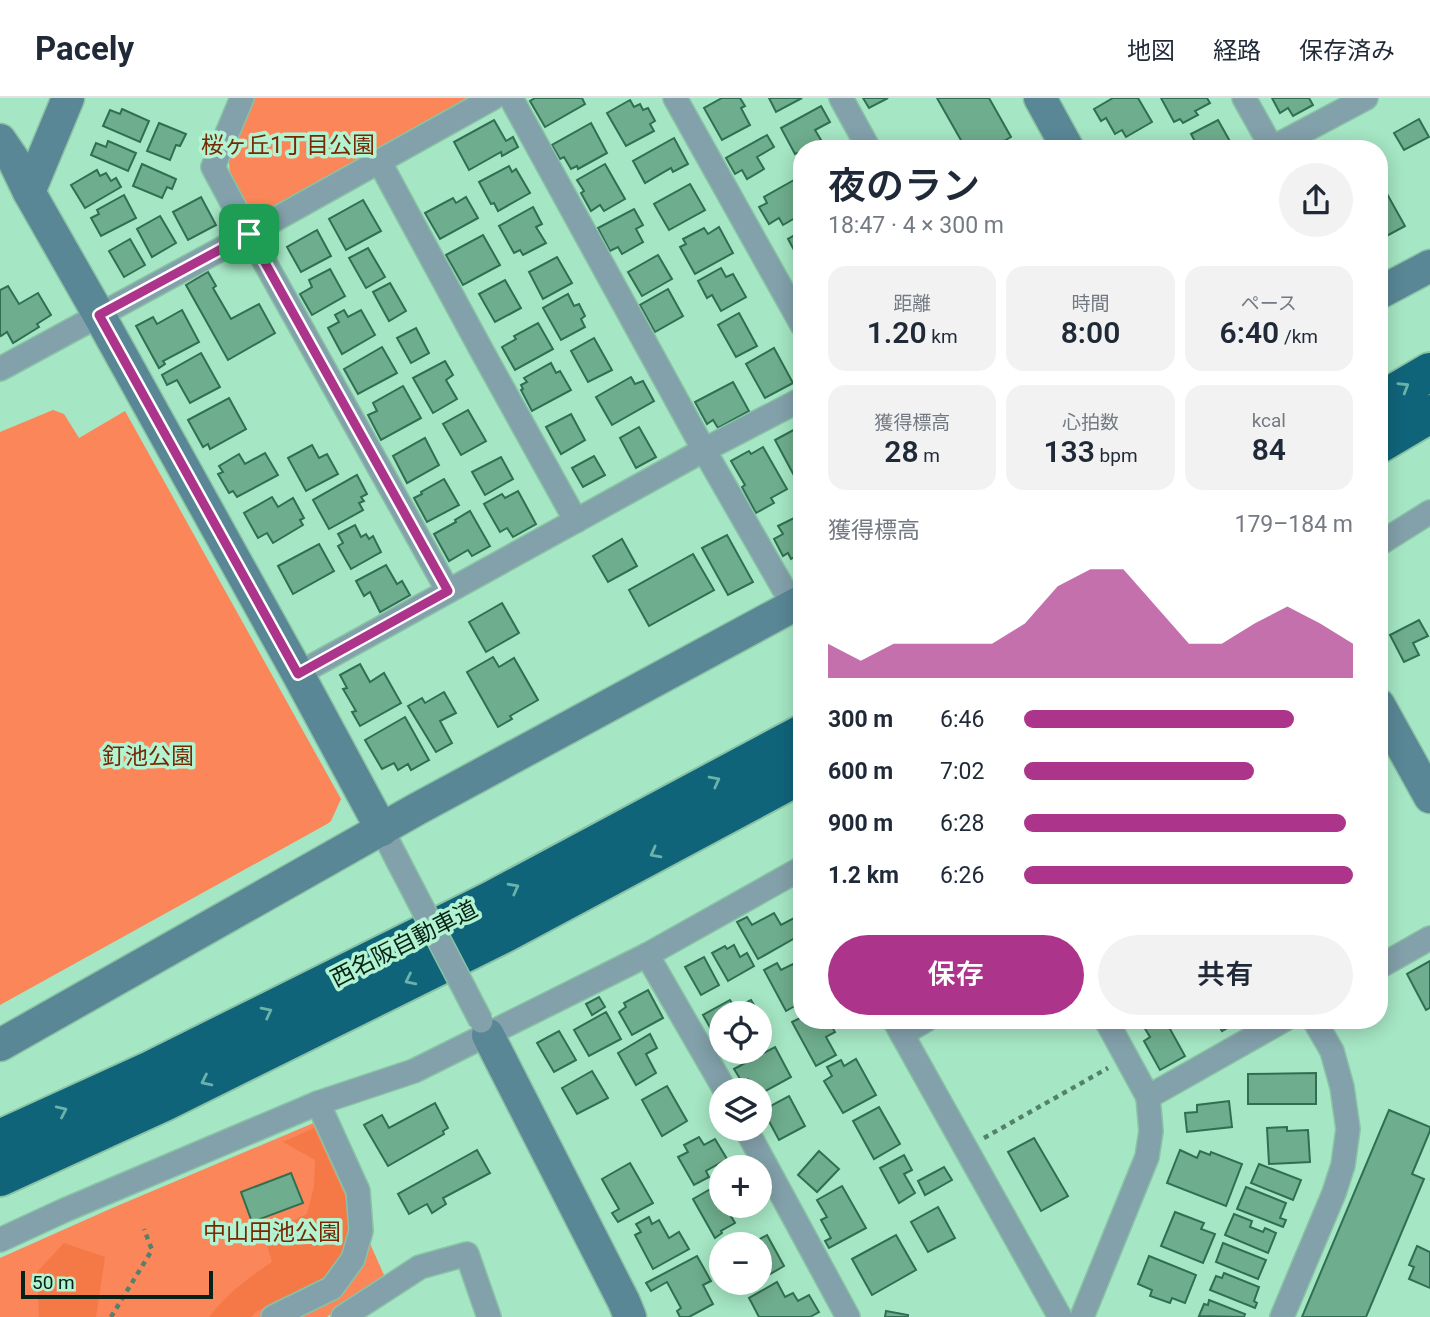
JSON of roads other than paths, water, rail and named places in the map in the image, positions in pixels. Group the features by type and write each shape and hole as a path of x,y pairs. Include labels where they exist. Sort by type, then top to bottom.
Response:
{"highway":[{"path":"1388,397 1430,372"},
{"path":"1388,439 1430,414"},
{"name":"西名阪自動車道","path":"0,1139 151,1070 492,900 793,739"},
{"name":"西名阪自動車道","path":"0,1177 163,1102 505,933 793,779"}],"street":[{"path":"29,192 68,98"},
{"path":"242,98 213,167 448,591"},
{"path":"0,369 493,98"},
{"path":"511,98 704,450 793,596"},
{"path":"675,98 793,309"},
{"path":"841,98 864,140"},
{"path":"1040,98 1063,140"},
{"path":"1244,98 1267,140"},
{"path":"1286,140 1366,98"},
{"path":"0,140 13,159 382,830 629,1317"},
{"path":"379,161 576,521"},
{"path":"1388,288 1430,266"},
{"path":"298,674 793,404"},
{"path":"1388,538 1430,512"},
{"path":"0,1045 417,809 793,605"},
{"path":"1388,721 1430,797"},
{"path":"0,1240 318,1103 414,1071 484,1028 647,955 793,873"},
{"path":"1388,962 1430,939"},
{"path":"647,955 717,1078"},
{"path":"899,1029 1060,1317"},
{"path":"1082,1317 1147,1157 1151,1131 1149,1097 1111,1029"},
{"path":"1149,1097 1268,1029"},
{"path":"1282,1317 1334,1193 1343,1165 1348,1129 1342,1087 1332,1051 1319,1029"},
{"path":"273,1317 331,1288 353,1259 361,1231 358,1191 318,1103"},
{"path":"753,1141 848,1317"},
{"path":"343,1317 421,1267 467,1254 489,1317"}],"park label":[{"name":"桜ヶ丘1丁目公園","path":"288,145"},
{"name":"釘池公園","path":"148,756"},
{"name":"中山田池公園","path":"272,1232"}]}
